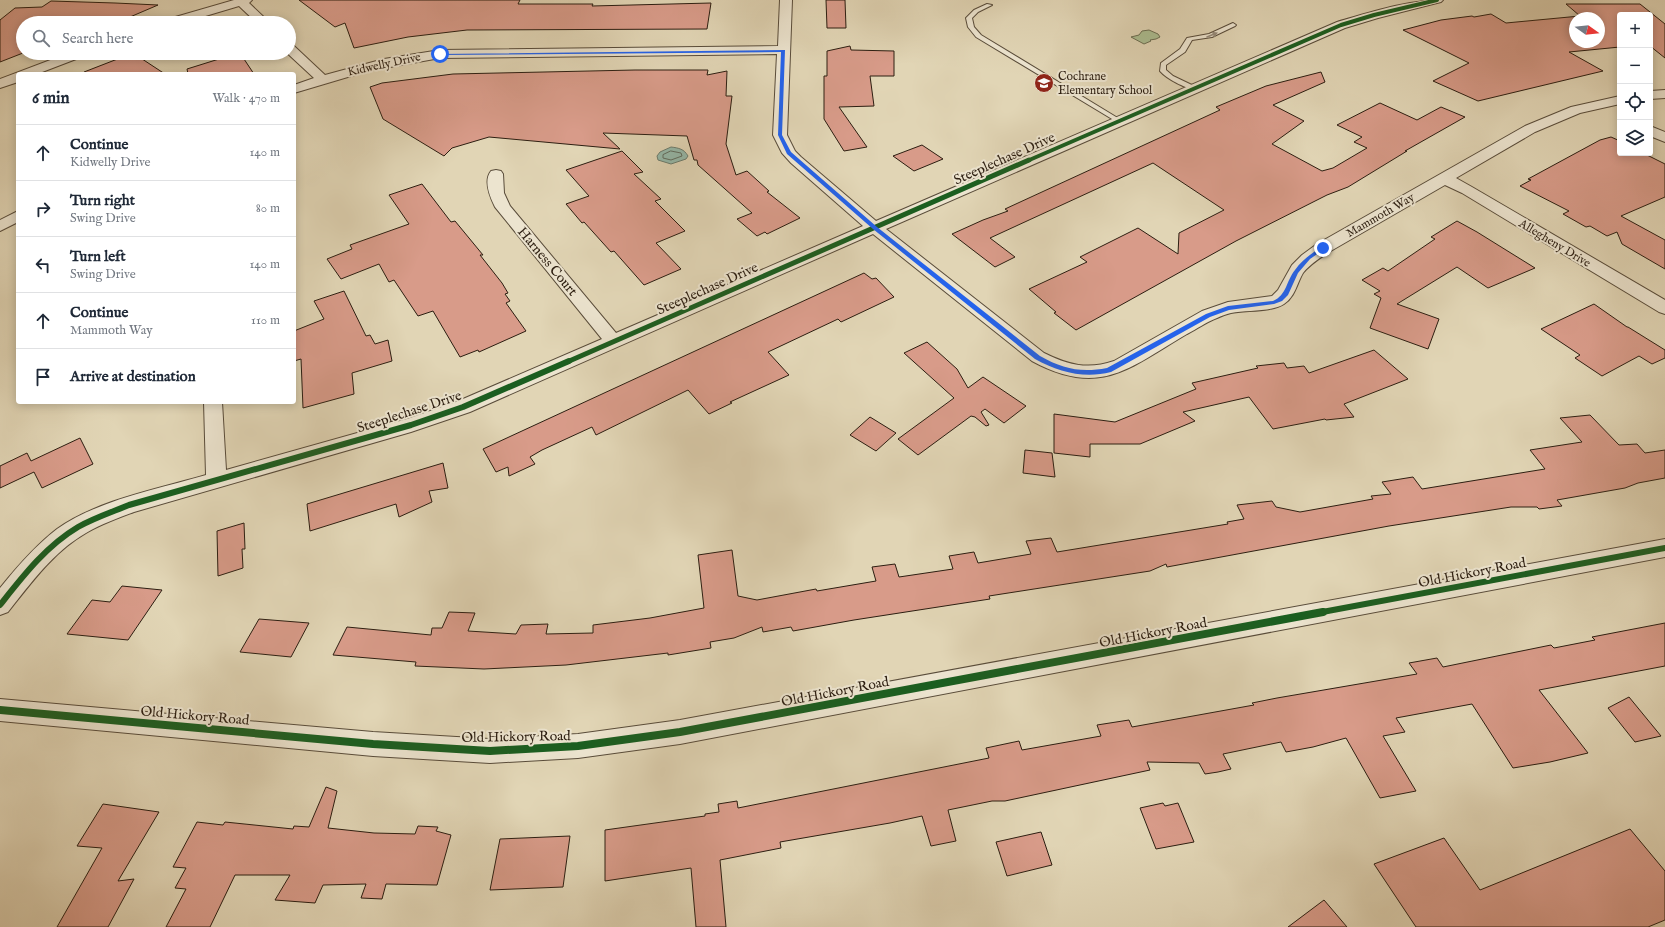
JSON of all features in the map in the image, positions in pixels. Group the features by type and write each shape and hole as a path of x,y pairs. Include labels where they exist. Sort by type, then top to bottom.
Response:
{"street":[{"path":"192,16 243,0 258,16"},
{"name":"Mammoth Way","path":"786,0 780,135 783,144 796,160 875,228 1038,357 1054,366 1068,371 1095,373 1109,370 1208,315 1228,308 1280,300 1286,295 1296,272 1308,258 1323,248 1410,198 1445,180 1458,170 1530,129 1576,110 1617,101"},
{"name":"Steeplechase Drive","path":"0,605 26,571 50,547 78,527 97,517 129,505 411,425 463,407 1276,52 1340,26 1407,2 1438,0"},
{"name":"Kidwelly Drive","path":"296,88 362,67 399,60 454,53 783,50"},
{"path":"296,55 322,79"},
{"path":"30,72 62,60"},
{"path":"0,84 16,78"},
{"path":"1653,95 1665,94"},
{"path":"1597,104 1617,114"},
{"path":"1653,132 1665,138"},
{"name":"Harness Court","path":"496,174 496,193 503,207 614,342"},
{"name":"Allegheny Drive","path":"1445,180 1466,190 1665,308"},
{"path":"0,226 16,217"},
{"path":"213,404 216,481"},
{"name":"Old Hickory Road","path":"0,710 373,744 490,751 578,746 680,732 1665,548"}],"lane":[{"path":"989,5 976,11 969,18 969,25 974,32 1119,121"},
{"path":"1194,88 1171,78 1164,71 1163,64 1178,55 1187,47 1189,39 1210,36 1233,25"}],"shaded area":[{"path":"1149,30 1158,34 1160,37 1150,40 1151,41 1144,44 1131,37 1139,35 1142,31"}],"water":[{"path":"671,147 681,149 688,156 686,159 671,164 658,160 657,156 660,152"}],"building":[{"path":"299,0 520,0 518,4 593,4 592,6 711,3 707,29 467,30 408,37 354,48 345,23 335,27"},
{"path":"826,0 845,0 846,28 827,28"},
{"path":"51,1 158,5 132,16 16,16 16,56 0,62 0,20 15,8 42,7"},
{"path":"1566,4 1640,4 1650,12 1617,12 1617,47 1569,52 1603,71 1478,101 1433,81 1469,63 1403,30 1441,20 1491,14 1506,23 1569,17 1569,48 1605,48 1605,12 1575,12"},
{"path":"1653,14 1665,24 1665,58 1653,48"},
{"path":"850,46 851,50 894,51 894,76 870,76 874,106 839,107 867,147 844,151 824,119 824,76 827,76 827,51"},
{"path":"115,60 144,60 162,72 84,72"},
{"path":"216,60 245,60 253,72 188,72 187,69"},
{"path":"708,70 707,75 727,71 726,96 732,96 726,144 736,175 747,171 769,191 767,192 800,218 767,234 765,232 757,236 737,219 752,213 698,165 697,160 694,160 687,136 603,133 620,149 489,137 452,148 444,156 383,119 370,87 382,83 453,74"},
{"path":"1321,72 1325,82 1273,105 1304,121 1272,144 1322,171 1333,168 1367,148 1354,142 1362,137 1337,125 1380,103 1417,120 1441,107 1465,117 1405,151 1407,151 1348,187 1327,195 1236,241 1076,330 1054,313 1056,312 1029,289 1087,262 1080,257 1138,228 1178,254 1179,233 1224,210 1153,163 990,238 1015,257 995,267 952,234 1008,211 1005,209 1220,110 1216,107 1266,86"},
{"path":"1611,137 1617,140 1617,156 1649,156 1665,164 1665,197 1621,216 1665,240 1665,269 1622,244 1617,232 1607,236 1590,226 1586,227 1563,214 1569,211 1520,186 1531,180 1528,179 1600,140"},
{"path":"922,145 943,159 914,171 893,156"},
{"path":"622,151 643,172 634,174 661,199 655,201 685,231 656,243 681,269 644,285 614,251 611,252 584,222 582,223 566,204 589,196 566,170"},
{"path":"422,184 451,222 455,221 483,255 480,255 508,293 505,294 510,301 506,303 526,331 479,352 478,350 460,357 433,311 418,316 394,280 389,282 379,264 341,279 327,259 352,249 350,245 409,224 389,195"},
{"path":"1457,221 1535,268 1488,288 1457,267 1397,304 1439,319 1428,349 1370,328 1381,298 1374,294 1380,291 1362,280 1383,268 1388,271 1435,239 1431,237"},
{"path":"864,273 872,279 876,278 894,297 841,322 838,319 768,352 789,375 730,402 732,403 709,414 688,390 596,435 592,427 542,450 530,457 535,464 509,476 508,467 496,472 483,449"},
{"path":"344,291 366,336 370,335 375,344 388,340 392,361 352,373 354,394 303,408 301,359 296,360 296,330 324,319 314,301"},
{"path":"1594,304 1627,327 1665,350 1665,358 1652,364 1639,356 1602,376 1575,358 1580,355 1541,329"},
{"path":"927,342 957,369 968,388 983,377 1026,406 1004,423 985,409 981,412 989,425 986,426 975,417 971,416 918,455 898,439 954,398 904,353"},
{"path":"1374,350 1408,379 1344,404 1354,417 1325,419 1273,429 1249,397 1183,412 1195,421 1140,444 1090,444 1090,457 1054,453 1054,414 1115,422 1196,389 1192,383 1258,368 1256,366 1284,363 1287,368 1304,366 1309,373"},
{"path":"1590,415 1619,445 1637,444 1645,453 1665,450 1665,478 1638,483 1625,488 1557,500 1562,506 1539,509 1537,507 1511,507 1389,526 1167,567 1166,564 1150,571 989,596 990,599 793,631 791,627 763,632 762,627 734,638 710,642 711,648 668,655 668,653 566,665 484,669 415,666 416,662 333,655 347,627 431,635 432,628 442,628 449,612 475,613 468,631 516,634 521,625 548,624 546,634 593,633 593,625 650,618 704,608 698,555 732,550 738,596 757,600 816,589 817,591 876,581 872,567 895,564 899,577 953,569 949,556 974,552 978,563 1031,554 1026,541 1051,538 1057,552 1228,524 1227,522 1244,519 1237,505 1272,501 1276,507 1300,512 1373,499 1371,496 1391,494 1382,482 1413,477 1422,489 1545,469 1530,450 1582,442 1560,418"},
{"path":"870,417 896,433 876,451 850,435"},
{"path":"80,438 93,464 42,488 34,472 0,488 0,466 27,453 31,461"},
{"path":"1025,450 1052,453 1055,477 1023,473"},
{"path":"443,463 448,488 429,491 432,502 399,517 396,504 310,531 307,504"},
{"path":"244,523 245,549 242,549 243,568 218,576 217,531"},
{"path":"122,586 162,590 128,640 67,634 92,600 110,602"},
{"path":"259,619 309,623 291,657 240,652"},
{"path":"1665,623 1665,666 1539,690 1588,753 1550,762 1513,768 1472,704 1396,718 1405,732 1383,736 1416,791 1380,798 1346,738 1313,747 1286,752 1281,742 1223,754 1231,769 1218,772 1205,774 1199,763 1147,762 1150,770 1005,801 992,801 948,810 956,841 931,846 922,816 780,842 781,848 720,860 726,927 696,927 691,868 605,881 605,830 705,816 705,814 719,812 718,804 737,801 738,808 989,758 986,748 1019,741 1022,750 1101,736 1097,725 1129,720 1132,727 1254,705 1252,703 1277,698 1417,674 1409,663 1437,658 1443,667 1551,645 1554,648 1595,640 1592,637"},
{"path":"1629,697 1661,736 1635,742 1608,708"},
{"path":"326,787 337,791 328,828 374,833 415,834 418,826 438,827 436,831 451,835 437,885 386,884 382,899 361,898 366,884 323,885 315,903 275,900 290,875 235,875 210,927 166,927 186,889 175,888 186,868 173,867 197,822 223,825 225,822 293,829 294,826 309,827"},
{"path":"1163,803 1165,806 1178,803 1194,842 1156,849 1140,808"},
{"path":"103,804 159,812 118,881 134,879 108,927 57,927 102,848 77,846"},
{"path":"1630,829 1665,871 1665,920 1648,927 1416,927 1374,864 1444,838 1480,890"},
{"path":"1041,832 1052,865 1007,876 996,842"},
{"path":"570,836 563,887 490,890 500,839"},
{"path":"1324,900 1347,927 1288,927"}],"cycle path":[{"path":"0,605 35,562 55,543 78,527 97,518 129,505 411,425 463,407 1276,52 1341,25 1374,15 1437,0"},
{"path":"0,710 373,744 490,751 578,746 680,732 1665,548"}],"place":[{"name":"Cochrane Elementary School","path":"1044,83"}],"route":[{"path":"440,54 783,50 780,135 783,144 789,153 875,228 1038,357 1054,366 1068,371 1095,373 1109,370 1208,315 1228,308 1280,300 1286,295 1296,272 1308,258 1323,248"}]}
